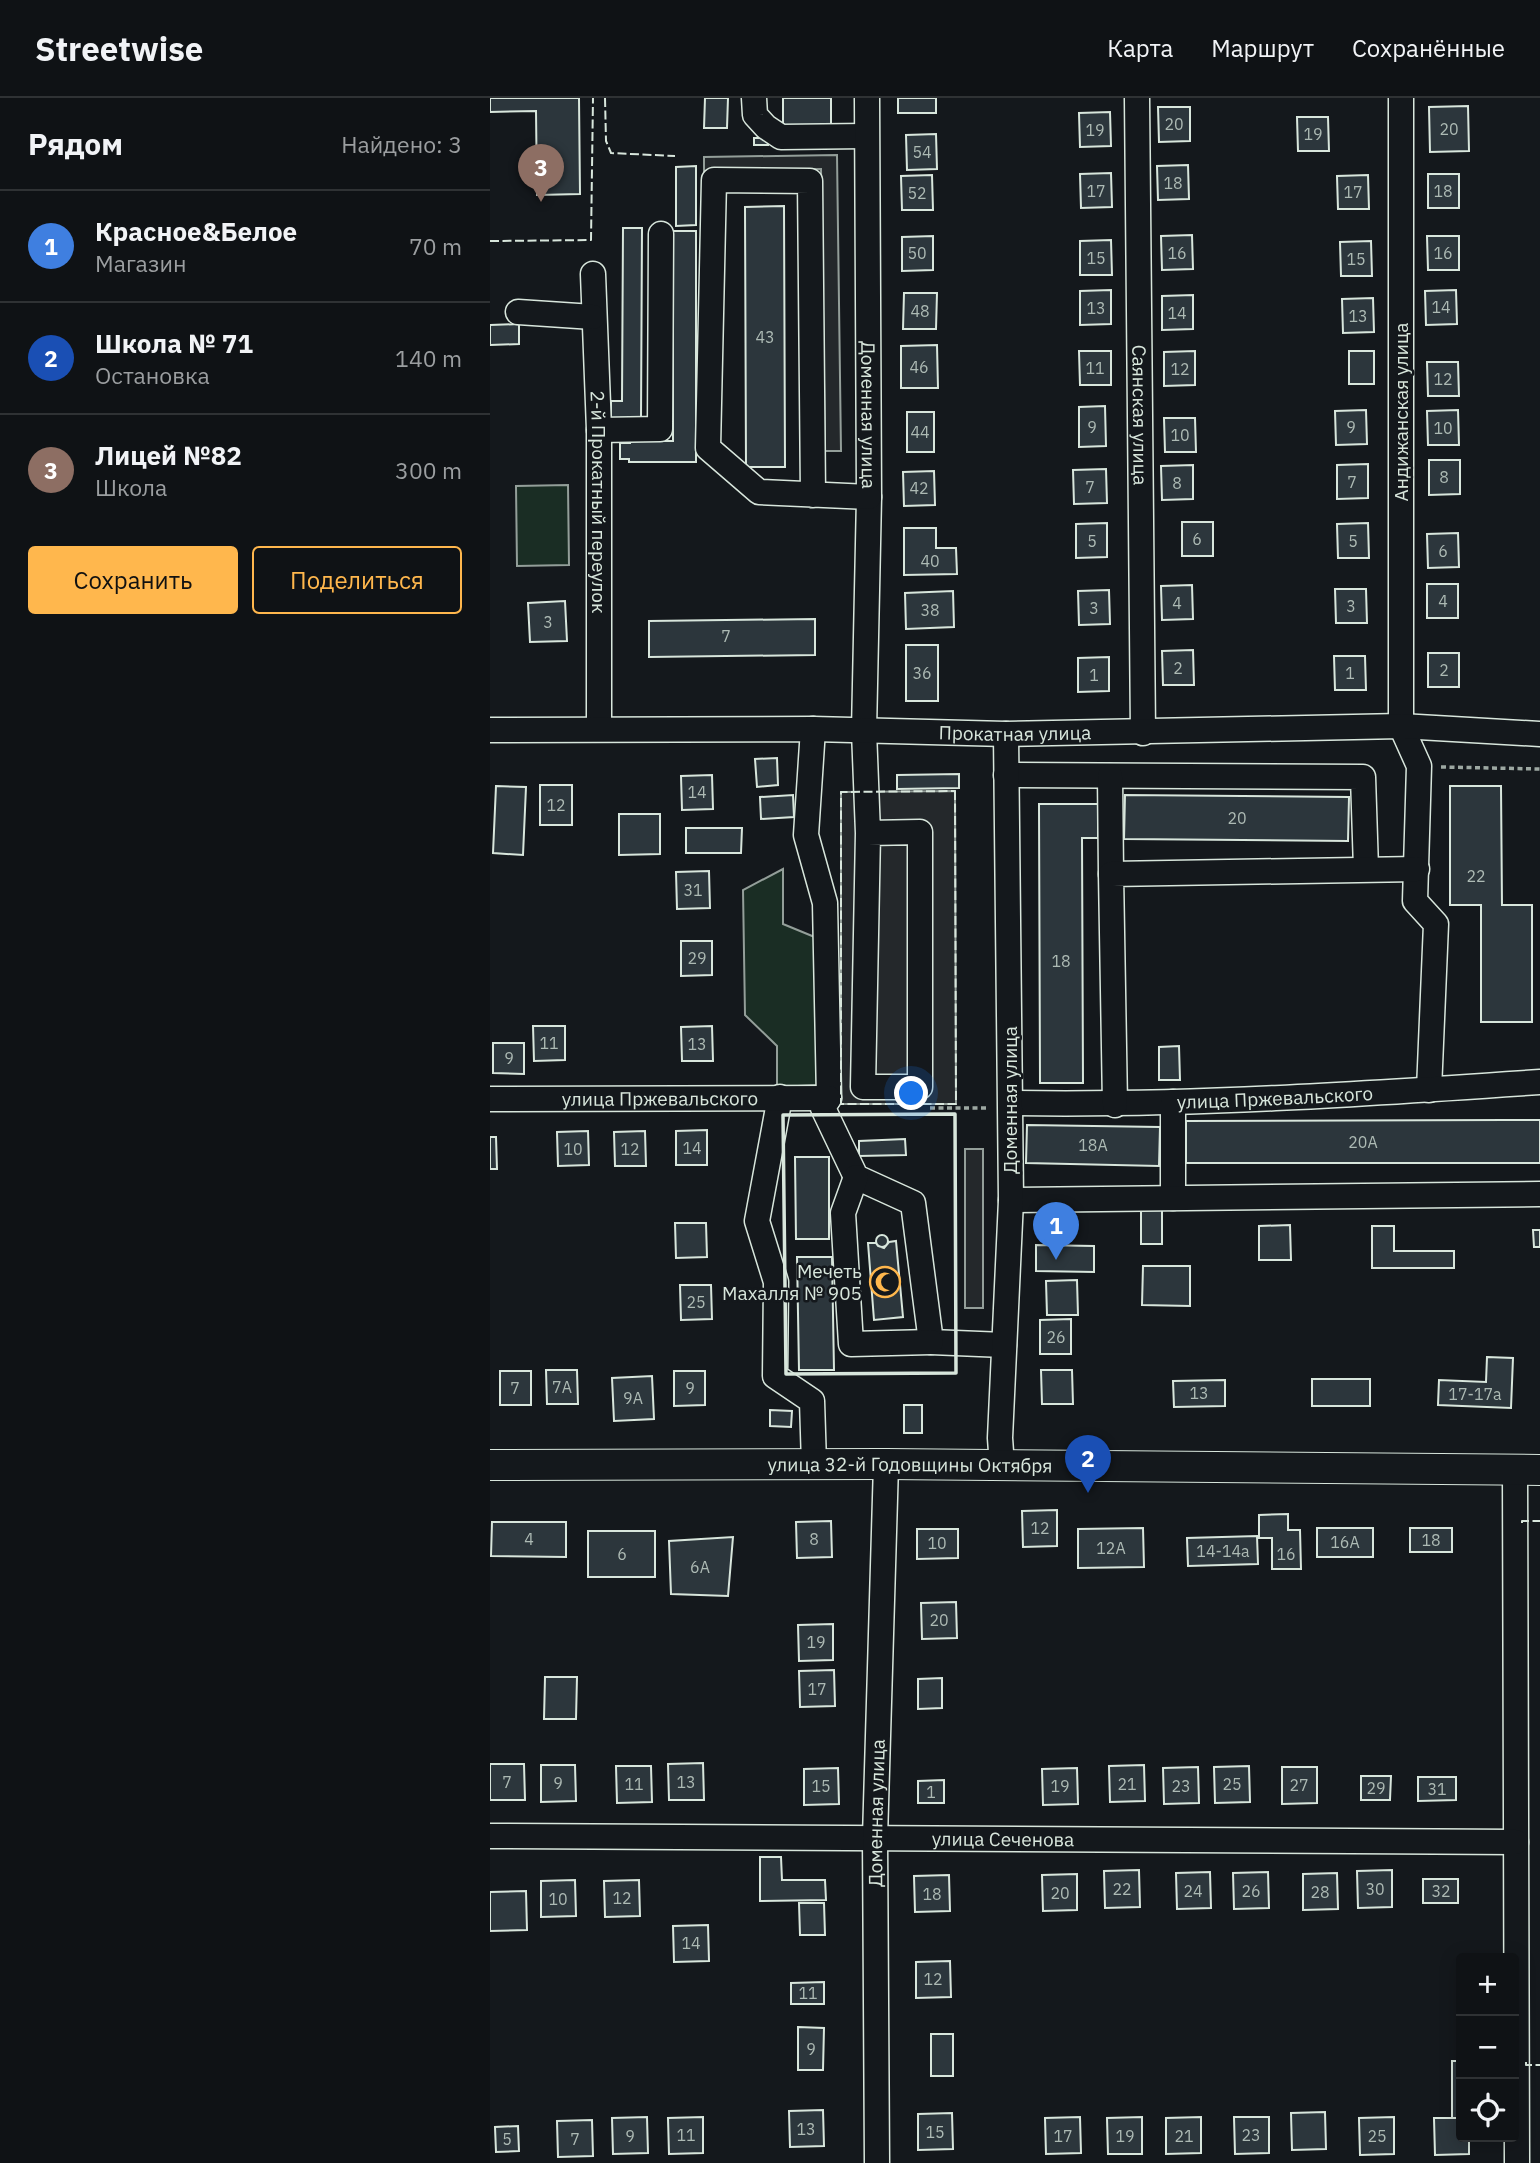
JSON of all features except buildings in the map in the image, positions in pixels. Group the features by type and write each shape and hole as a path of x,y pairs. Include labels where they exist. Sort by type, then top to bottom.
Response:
{"main road":[{"name":"улица 32-й Годовщины Октября","path":"490,1465 886,1464 1527,1470"}],"street":[{"path":"754,98 755,115 781,137 866,136"},
{"name":"Доменная улица","path":"867,98 869,497 864,731 868,833 863,1087 920,1087 920,832 868,833"},
{"name":"Саянская улица","path":"1137,98 1143,733"},
{"name":"Андижанская улица","path":"1401,98 1401,726"},
{"path":"813,495 810,181 714,180 708,448 759,492 813,495 869,497"},
{"path":"599,430 660,429 662,234"},
{"name":"2-й Прокатный переулок","path":"593,274 599,430 599,729"},
{"path":"518,312 593,317"},
{"path":"1401,726 1419,766 1415,901 1436,924 1429,1090"},
{"name":"Прокатная улица","path":"490,730 813,729 1006,734 1401,726 1540,734"},
{"path":"813,729 806,835 825,903 829,1098 823,1108 856,1178 913,1203 931,1342"},
{"name":"Доменная улица","path":"1002,1466 1000,1438 1011,1200 1006,734"},
{"path":"1006,775 1363,777 1366,869"},
{"path":"1110,776 1115,1105"},
{"path":"1111,874 1417,869"},
{"name":"улица Пржевальского","path":"1011,1103 1115,1105 1540,1082"},
{"path":"780,1097 757,1221 776,1282 775,1376 811,1401 814,1464"},
{"name":"улица Пржевальского","path":"490,1100 829,1098"},
{"path":"1173,1102 1173,1198"},
{"path":"856,1178 843,1213 851,1344 931,1342 1004,1345"},
{"path":"1011,1200 1540,1194"},
{"name":"Доменная улица","path":"877,2163 874,1838 886,1464"},
{"path":"1517,2163 1516,1842 1527,1470"},
{"name":"улица Сеченова","path":"490,1836 1516,1842"}],"green space":[{"path":"568,485 569,565 517,566 516,486"},
{"path":"783,869 783,924 817,938 818,1085 777,1087 777,1046 745,1015 743,890"}],"shaded area":[{"path":"837,155 841,451 825,451 821,169 704,171 704,157"},
{"path":"955,791 956,1104 841,1104 841,792"},
{"path":"965,1149 983,1149 983,1308 965,1308"}],"fence":[{"path":"490,241 591,240 593,98"},
{"path":"605,98 606,141 611,153 675,156"},
{"path":"955,791 956,1104 841,1104 841,792 955,791"},
{"path":"1522,1523 1540,1521"},
{"path":"1526,2062 1526,2065 1540,2065"}],"wall":[{"path":"955,1114 956,1373 786,1374 783,1115 955,1114"}],"place":[{"name":"Лицей №82","path":"541,202"},
{"name":"Красное&Белое","path":"1056,1260"},
{"name":"Мечеть Махалля № 905","path":"885,1282"},
{"name":"Школа № 71","path":"1088,1493"}]}
